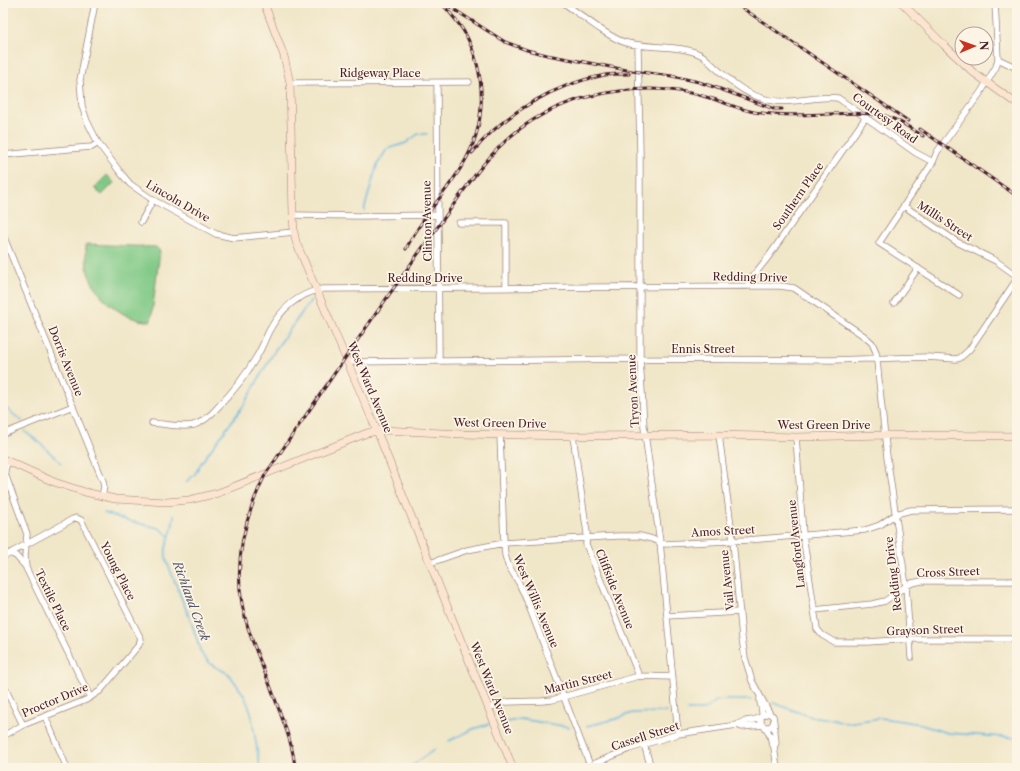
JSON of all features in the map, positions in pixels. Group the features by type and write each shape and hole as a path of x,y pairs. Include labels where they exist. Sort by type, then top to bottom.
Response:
{"main road":[{"name":"West Ward Avenue","path":"264,3 284,56 290,83 293,215 296,242 377,431 513,768"},
{"path":"902,3 944,45 986,82 1017,104"},
{"name":"West Green Drive","path":"5,460 54,482 115,500 166,502 189,500 218,494 377,431 573,436 719,434 796,436 1017,436"}],"street":[{"name":"Lincoln Drive","path":"96,3 80,80 82,106 87,121 98,143 130,184 153,200 193,223 225,236 234,238 294,232"},
{"name":"Courtesy Road","path":"564,3 625,43 638,46 672,48 696,52 703,56 741,90 756,97 779,102 823,97 838,98 916,152 933,162"},
{"path":"959,295 879,243 933,162 937,152 981,92 996,67 998,59 996,3"},
{"name":"Tryon Avenue","path":"638,46 640,359 645,435 660,542 678,734"},
{"path":"998,59 1017,68"},
{"name":"Ridgeway Place","path":"290,83 469,82"},
{"name":"Clinton Avenue","path":"436,83 439,360"},
{"name":"Southern Place","path":"747,286 866,117"},
{"path":"3,155 80,148 92,146 98,143"},
{"path":"141,222 153,200"},
{"name":"Millis Street","path":"904,206 957,242 996,261 1017,278"},
{"path":"293,215 437,215"},
{"path":"459,223 506,223 506,288"},
{"name":"Dorris Avenue","path":"3,235 103,481 104,487 102,496"},
{"path":"894,303 918,268"},
{"name":"Ennis Street","path":"348,362 640,359 832,360 877,358 917,359 927,357 951,360 960,358 968,350 1017,278"},
{"name":"Redding Drive","path":"316,290 640,286 786,286 800,291 869,339 874,347 877,358 885,435 906,586 911,657"},
{"path":"152,423 195,425 203,421 227,398 244,378 258,355 275,320 287,306 306,294 316,290"},
{"path":"3,434 73,406"},
{"name":"Vail Avenue","path":"719,434 746,658 752,681 760,698 762,710 761,717"},
{"name":"West Willis Avenue","path":"500,435 505,556 508,565 519,583 527,601 591,767"},
{"name":"Cliffside Avenue","path":"573,436 587,538 586,544 640,676"},
{"name":"Langford Avenue","path":"796,436 803,535 814,610 818,629 822,635 833,641"},
{"name":"Textile Place","path":"5,460 5,474 27,534 25,556 28,573 90,697"},
{"name":"Amos Street","path":"430,563 467,550 504,543 618,536 640,536 665,544 733,541 865,530 880,525 896,514 911,510 1017,509"},
{"name":"Young Place","path":"27,544 73,519 79,518 83,523 141,640"},
{"path":"3,557 27,544"},
{"path":"10,553 16,556 26,566"},
{"name":"Cross Street","path":"814,610 872,604 885,601 912,583 929,581 1017,581"},
{"path":"667,616 740,612"},
{"name":"Grayson Street","path":"833,641 868,642 910,639 1017,639"},
{"name":"Proctor Drive","path":"3,736 24,725 90,697 100,691 138,646 141,640"},
{"name":"Martin Street","path":"489,708 506,702 542,701 640,676 673,677"},
{"path":"3,684 24,725"},
{"name":"Vail Avenue","path":"760,698 764,701 770,714"},
{"path":"774,747 776,743 774,719 770,714 766,713 761,717 760,722 770,734 774,747 777,768"},
{"path":"45,716 67,768"},
{"name":"Cassell Street","path":"737,726 741,722 761,717"},
{"path":"764,726 770,727 774,724"},
{"name":"Cassell Street","path":"584,768 591,767 644,744 678,734 737,726 742,728 764,726"},
{"path":"644,744 651,768"}],"green space":[{"path":"107,175 114,183 102,195 94,188"},
{"path":"86,244 156,247 160,251 151,321 140,320 120,312 100,295 88,272 86,262"}],"waterway":[{"name":"Richland Creek","path":"364,210 377,165 387,149 406,143 418,134 427,134"},
{"name":"Richland Creek","path":"186,482 195,474 201,463 244,405 275,350 311,300"},
{"path":"3,404 22,421"},
{"path":"24,431 40,443 61,463"},
{"path":"104,513 159,528 169,536"},
{"name":"Richland Creek","path":"174,515 166,548 167,562 193,627 201,653 212,665 229,674 244,695 251,712 260,768"},
{"path":"687,710 703,710 716,701 751,700"},
{"path":"773,703 812,717 834,719 846,723 881,718 915,723 948,733 1017,738"},
{"path":"587,726 616,719 632,713 666,712"},
{"path":"502,723 521,719 569,727"},
{"path":"449,741 473,729 489,724"},
{"path":"409,768 435,749"}],"railway":[{"path":"444,3 505,42 527,50 632,71 672,76 699,82 774,109 782,109"},
{"path":"735,3 908,121"},
{"path":"406,249 426,216 462,166 470,151 480,118 481,84 473,51 464,31 444,6"},
{"path":"472,153 499,125 532,102 549,93 586,79 605,75 629,74"},
{"path":"295,768 287,731 252,639 242,604 240,587 241,554 243,538 252,505 265,475 347,355 472,179 495,151 521,128 556,108 593,96 620,91 643,89 690,93 713,99 737,108 770,114 804,115 868,113 887,116 923,136"},
{"path":"920,129 1017,196"}]}
